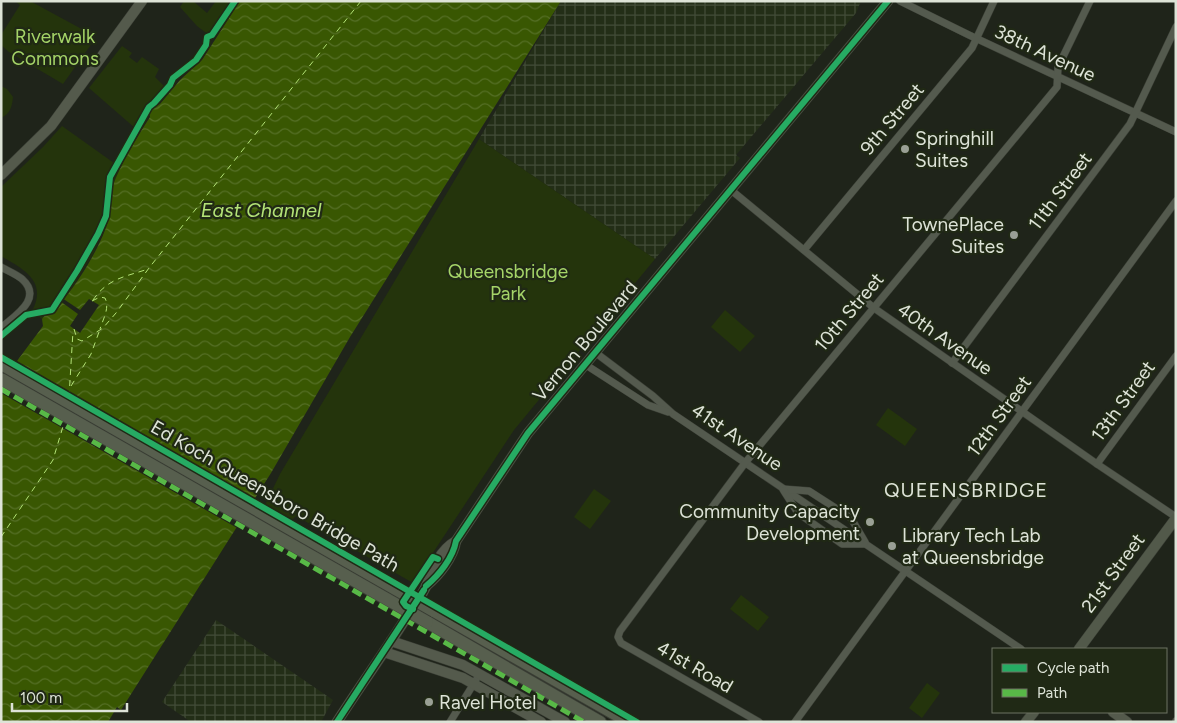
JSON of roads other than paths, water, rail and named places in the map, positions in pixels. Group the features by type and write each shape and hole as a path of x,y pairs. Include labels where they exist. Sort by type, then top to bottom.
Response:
{"highway":[{"path":"1,364 620,722"},
{"path":"1,368 432,613 629,722"},
{"path":"1,378 600,722"},
{"path":"1,383 594,722"}],"main road":[{"path":"1,175 51,126 142,1"},
{"name":"Vernon Boulevard","path":"337,722 426,586 436,578 454,550 456,541 518,446 565,387 586,365 888,1"},
{"name":"21st Street","path":"1080,648 1176,518"},
{"path":"391,641 463,665 561,721"},
{"path":"384,652 463,678 541,722"},
{"path":"1114,713 1127,722"}],"street":[{"name":"38th Avenue","path":"900,1 1176,132"},
{"name":"9th Street","path":"804,250 972,48 994,1"},
{"name":"10th Street","path":"618,637 620,631 745,463 1057,87 1058,67 1090,1"},
{"name":"11th Street","path":"952,363 1130,124 1176,27"},
{"name":"40th Avenue","path":"731,190 874,308 1176,518"},
{"name":"12th Street","path":"795,722 1176,200"},
{"path":"1,267 22,279 28,287 29,294 26,306 1,328"},
{"name":"41st Avenue","path":"596,353 653,396 673,414 1020,648"},
{"name":"13th Street","path":"1097,464 1176,356"},
{"name":"41st Avenue","path":"586,365 648,405 673,414"},
{"name":"41st Avenue","path":"782,489 798,513 842,544 866,544"},
{"name":"41st Avenue","path":"782,489 808,491 851,518 866,544"},
{"name":"41st Road","path":"618,637 621,643 759,722"},
{"path":"450,722 481,674"}],"water":[{"name":"East Channel","path":"240,1 561,1 350,337 271,473 121,710 117,707 108,722 1,722 1,388 20,365 17,361 43,326 42,319 46,314 49,315 67,295 93,256 109,218 112,188 129,151 150,117 149,112 154,105 160,104 180,80 202,60"}],"place":[{"name":"Springhill Suites","path":"905,149"},
{"name":"TownePlace Suites","path":"1014,235"},
{"name":"Community Capacity Development","path":"870,522"},
{"name":"Library Tech Lab at Queensbridge","path":"892,546"},
{"name":"Ravel Hotel","path":"429,702"}],"district":[{"name":"QUEENSBRIDGE","path":"966,490"}],"park label":[{"name":"Riverwalk Commons","path":"55,47"},
{"name":"Queensbridge Park","path":"508,282"}]}
